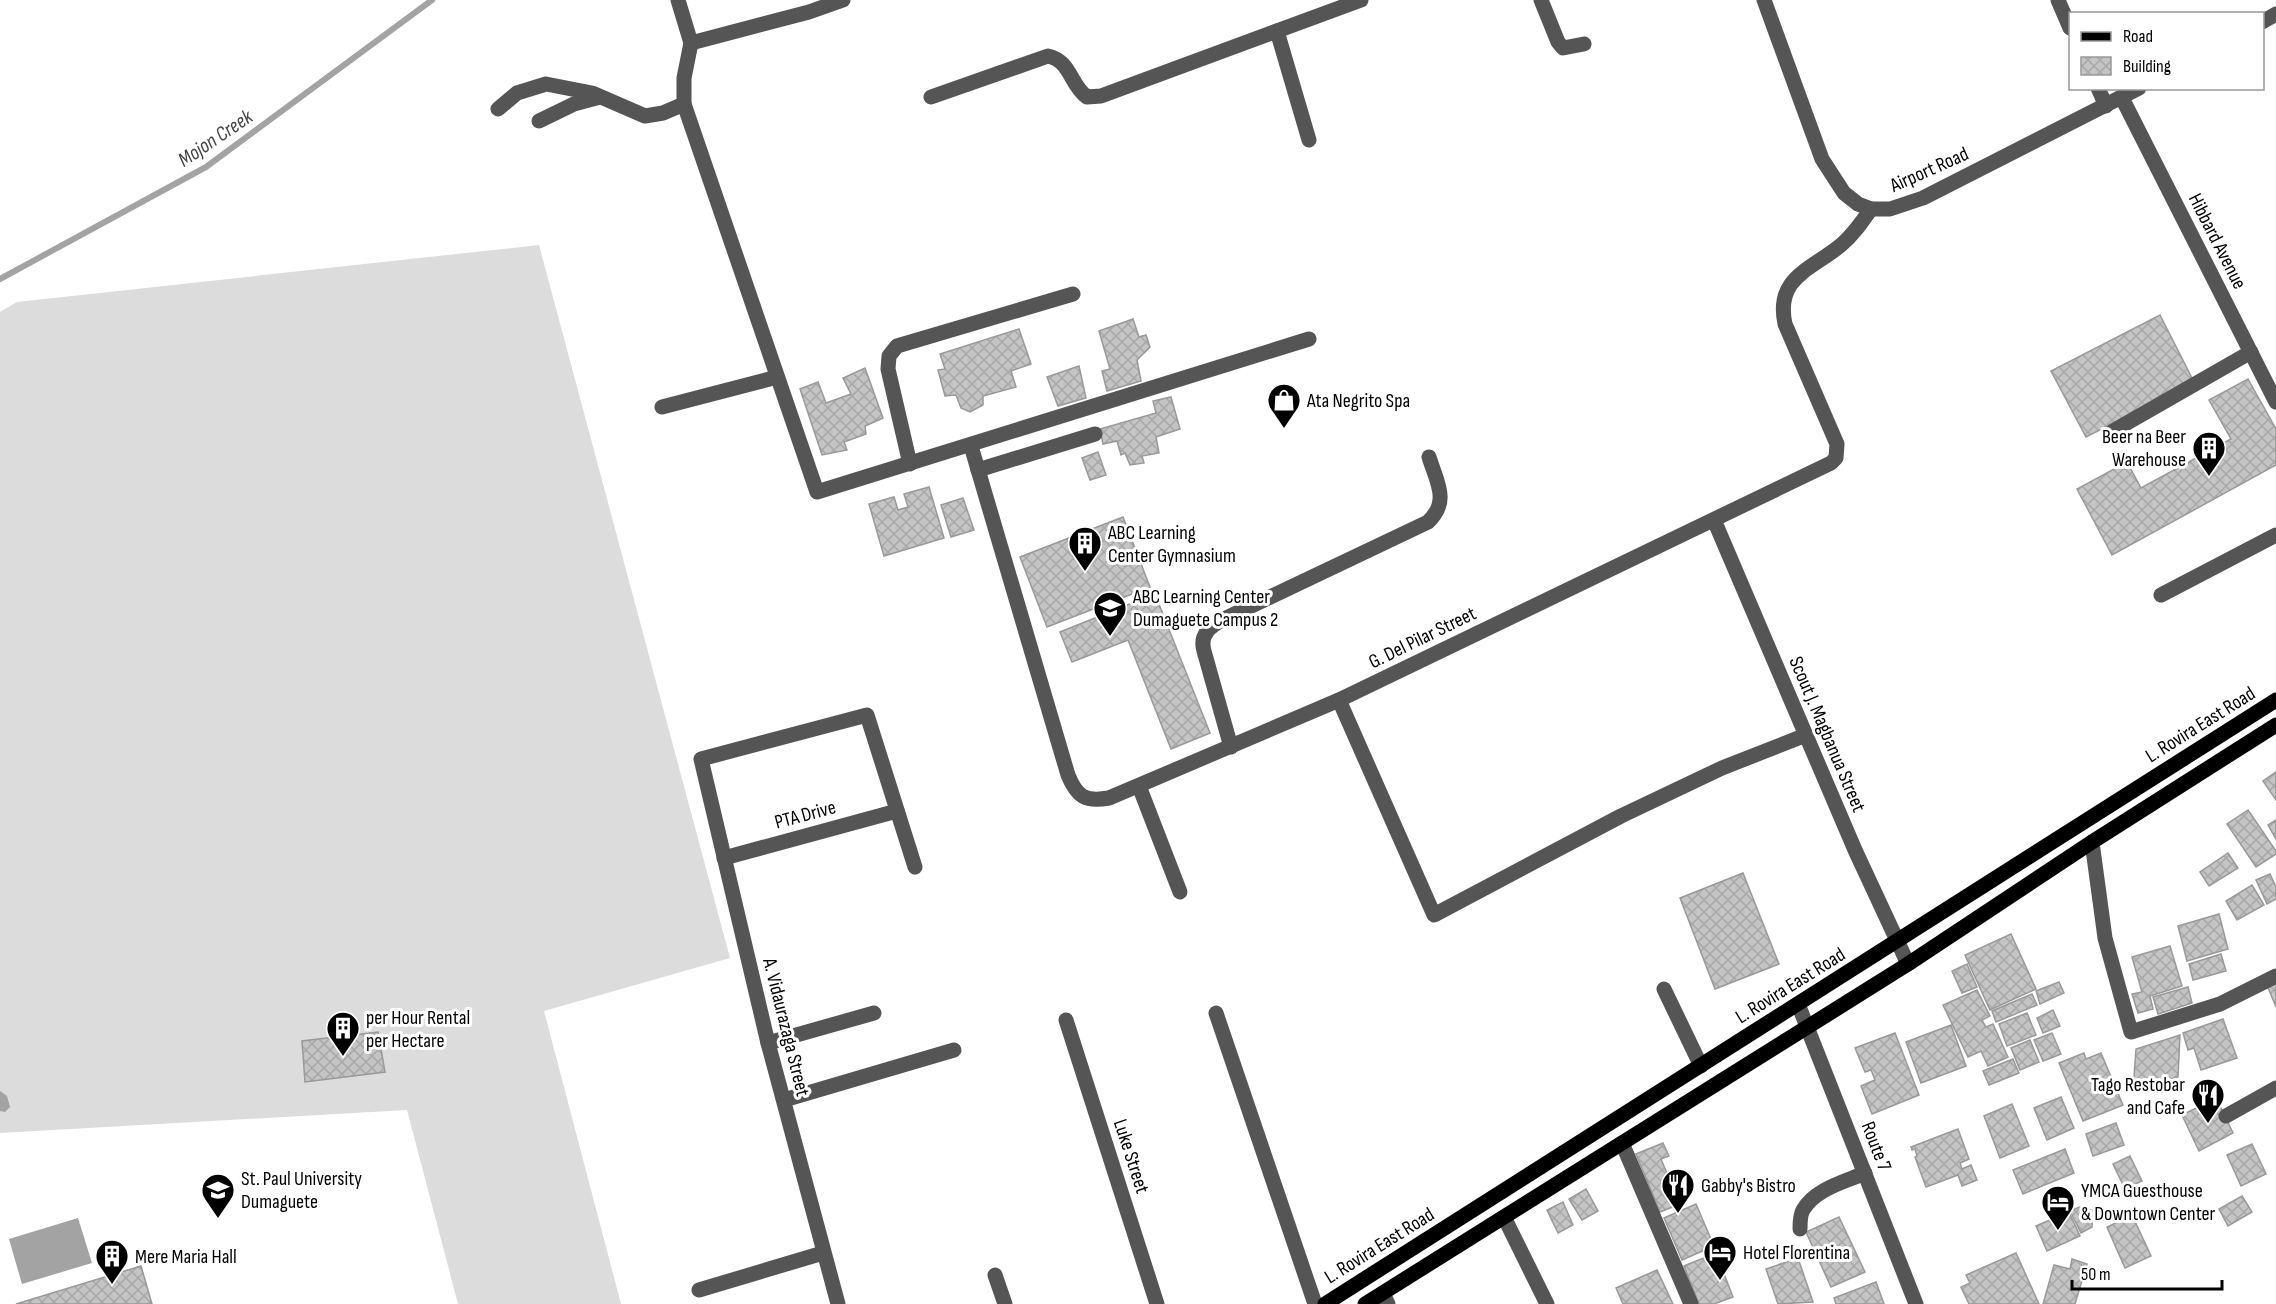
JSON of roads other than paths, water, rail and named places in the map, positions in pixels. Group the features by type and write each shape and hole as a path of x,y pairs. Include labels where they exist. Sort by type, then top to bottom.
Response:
{"main road":[{"name":"L. Rovira East Road","path":"1326,1304 1349,1298 1545,1164 2276,700"},
{"name":"L. Rovira East Road","path":"1365,1304 1386,1298 1504,1217 1908,964 2276,724"},
{"path":"2142,785 2154,804"},
{"path":"1545,1164 1557,1184"}],"street":[{"path":"678,0 692,43 684,78 684,104 817,492 971,446 1309,339"},
{"path":"692,43 809,12 843,0"},
{"path":"931,97 1048,56 1058,58 1080,92 1087,97 1101,96 1360,0"},
{"path":"1541,0 1558,42 1563,48 1584,44"},
{"name":"Airport Road","path":"1764,0 1822,159 1844,193 1858,204 1870,209 1890,209 1923,198 2136,90"},
{"path":"2058,0 2069,26"},
{"path":"1278,31 1309,140"},
{"path":"498,109 517,93 546,84 601,97 645,116 684,104"},
{"path":"2099,90 2106,106"},
{"path":"539,121 574,104 601,97"},
{"name":"Hibbard Avenue","path":"2122,98 2276,402"},
{"name":"G. Del Pilar Street","path":"971,446 1074,788 1083,797 1095,800 1109,798 1339,700 1831,463 1836,458 1837,444 1785,324 1782,309 1785,292 1797,276 1842,244 1857,230 1870,209"},
{"path":"910,464 888,369 889,356 897,346 1073,294"},
{"path":"2113,430 2251,352"},
{"path":"662,406 777,377"},
{"path":"978,470 1095,434"},
{"path":"1231,747 1202,644 1204,635 1211,626 1224,619 1428,522 1436,514 1442,502 1429,457"},
{"name":"Scout J. Magbanua Street","path":"1714,520 1855,850 1908,964"},
{"path":"2161,595 2238,557 2276,535"},
{"path":"1339,700 1434,915 1621,816 1722,768 1806,735"},
{"name":"A. Vidaurazaga Street","path":"838,1304 768,1043 701,759 867,715 897,811"},
{"path":"1139,786 1180,892"},
{"path":"897,811 915,867"},
{"name":"PTA Drive","path":"724,858 897,811"},
{"path":"2092,842 2105,938 2131,1032 2220,1005 2276,976"},
{"path":"1664,989 1701,1065"},
{"name":"Route 7","path":"1798,1004 1916,1304"},
{"path":"1216,1013 1316,1304"},
{"path":"768,1043 874,1014"},
{"name":"Luke Street","path":"1066,1020 1157,1304"},
{"path":"784,1100 954,1050"},
{"path":"2226,1116 2276,1088"},
{"path":"1622,1143 1691,1304"},
{"path":"1800,1229 1802,1212 1811,1200 1825,1189 1864,1173"},
{"path":"1504,1217 1547,1304"},
{"path":"699,1290 823,1253"},
{"path":"995,1275 1005,1304"}],"waterway":[{"name":"Mojon Creek","path":"0,279 206,167 432,0"}],"place":[{"name":"Ata Negrito Spa","path":"1284,429"},
{"name":"Beer na Beer Warehouse","path":"2209,477"},
{"name":"ABC Learning Center Gymnasium","path":"1085,572"},
{"name":"ABC Learning Center Dumaguete Campus 2","path":"1110,637"},
{"name":"per Hour Rental per Hectare","path":"343,1057"},
{"name":"Tago Restobar and Cafe","path":"2208,1124"},
{"name":"Gabby's Bistro","path":"1678,1214"},
{"name":"St. Paul University Dumaguete","path":"218,1219"},
{"name":"YMCA Guesthouse & Downtown Center","path":"2058,1231"},
{"name":"Hotel Florentina","path":"1720,1281"},
{"name":"Mere Maria Hall","path":"112,1285"}]}
